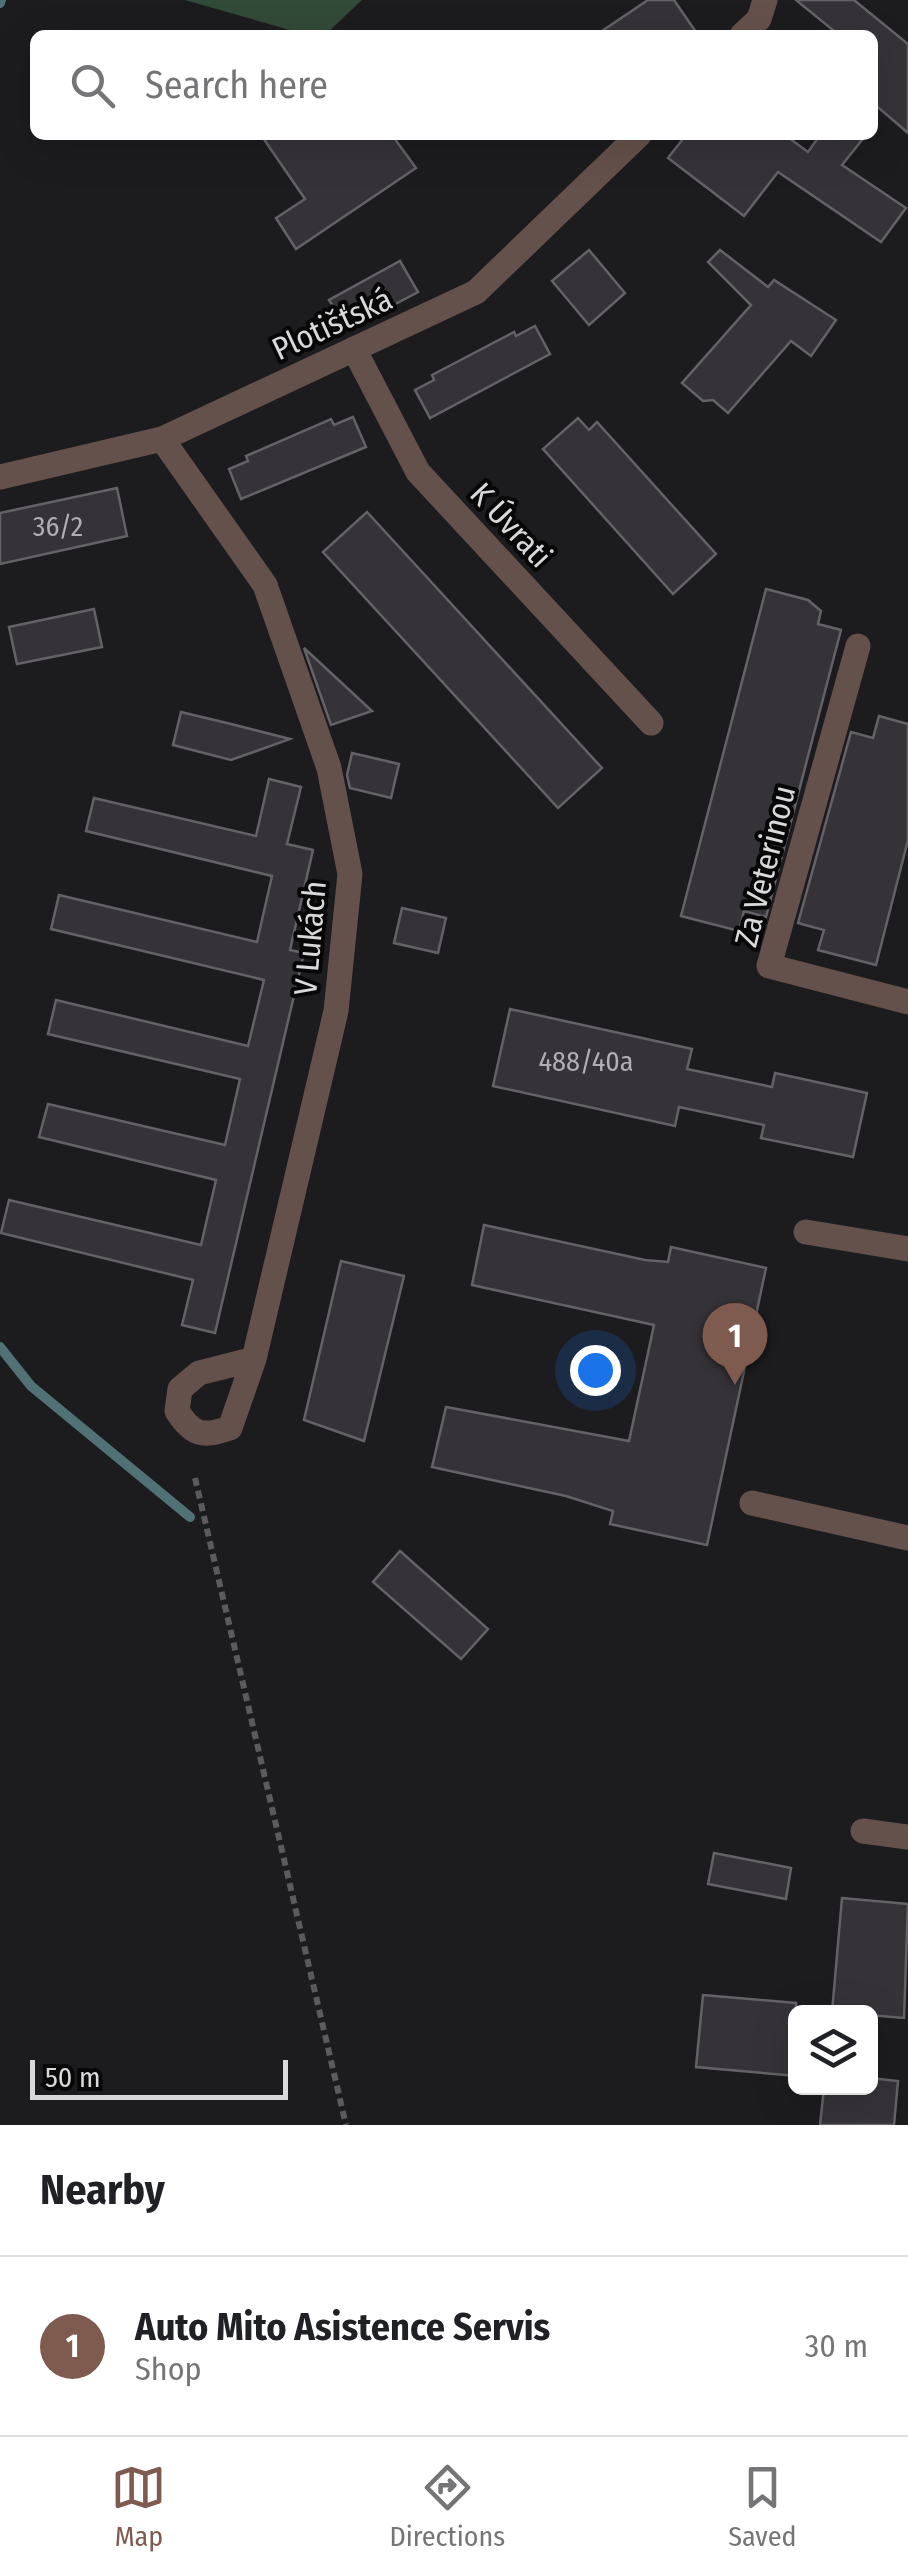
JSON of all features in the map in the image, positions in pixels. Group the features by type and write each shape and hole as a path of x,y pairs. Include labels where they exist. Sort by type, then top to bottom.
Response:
{"street":[{"path":"747,30 759,19 764,0"},
{"name":"Plotišťská","path":"0,476 162,439 476,292 633,140"},
{"name":"K Úvrati","path":"354,349 418,472 651,723"},
{"name":"V Lukách","path":"162,439 266,585 328,768 350,874 336,1011 254,1358"},
{"name":"Za Veterinou","path":"858,646 770,966 908,1002"},
{"path":"806,1232 908,1249"},
{"path":"752,1502 908,1538"},
{"path":"862,1832 908,1837"}],"path":[{"path":"195,1478 346,2125"}],"green space":[{"path":"185,0 362,0 330,30 290,30"}],"building":[{"path":"648,0 674,0 695,30 603,30"},
{"path":"796,0 854,0 908,44 908,133 878,107 878,30 833,30"},
{"path":"264,140 396,140 416,168 296,249 276,218 305,199"},
{"path":"682,140 792,140 808,152 816,140 862,140 842,165 906,208 881,242 778,172 744,216 668,158"},
{"path":"589,250 625,293 589,325 552,281"},
{"path":"720,250 768,287 774,280 836,320 811,356 791,341 728,413 713,400 703,401 682,383 751,305 708,262"},
{"path":"400,261 418,292 348,329 329,300"},
{"path":"535,326 550,354 430,418 415,390 434,380 432,375 514,332 516,336"},
{"path":"353,417 366,447 241,499 229,469 248,461 246,456 331,419 334,425"},
{"path":"578,418 589,430 597,422 716,554 673,594 543,449"},
{"path":"117,488 127,536 0,564 0,513"},
{"path":"367,512 602,768 558,808 323,552"},
{"path":"766,589 808,600 821,611 818,624 841,630 766,917 744,911 739,931 681,916"},
{"path":"94,609 102,647 17,664 9,627"},
{"path":"304,648 372,711 331,725"},
{"path":"181,712 290,739 231,760 173,745"},
{"path":"879,716 908,724 908,840 876,965 818,950 824,930 798,923 851,732 873,738"},
{"path":"352,753 399,764 391,798 350,788 347,775"},
{"path":"269,779 301,787 287,844 313,850 290,950 304,953 215,1333 182,1325 193,1280 1,1233 9,1200 201,1245 216,1180 39,1137 48,1104 225,1145 240,1079 48,1034 56,1000 248,1046 264,980 51,929 59,895 257,942 272,876 86,831 94,798 256,836"},
{"path":"402,908 446,918 438,953 394,943"},
{"path":"510,1009 692,1049 687,1069 772,1087 775,1073 867,1093 853,1157 761,1138 764,1125 679,1107 675,1126 493,1086"},
{"path":"484,1225 645,1260 668,1262 671,1247 766,1268 707,1545 610,1524 613,1511 566,1496 432,1467 446,1407 629,1441 654,1325 472,1285"},
{"path":"341,1261 404,1276 364,1441 304,1420"},
{"path":"400,1551 488,1629 461,1659 373,1582"},
{"path":"714,1853 791,1868 786,1899 708,1884"},
{"path":"842,1898 908,1904 904,2018 878,2016 878,2005 833,2005"},
{"path":"703,1995 796,2003 788,2005 788,2075 696,2067"},
{"path":"878,2079 898,2081 894,2125 820,2125 823,2095 878,2095"}],"waterway":[{"path":"0,1347 31,1386 190,1517"}],"place":[{"name":"Auto Mito Asistence Servis","path":"735,1385"}]}
